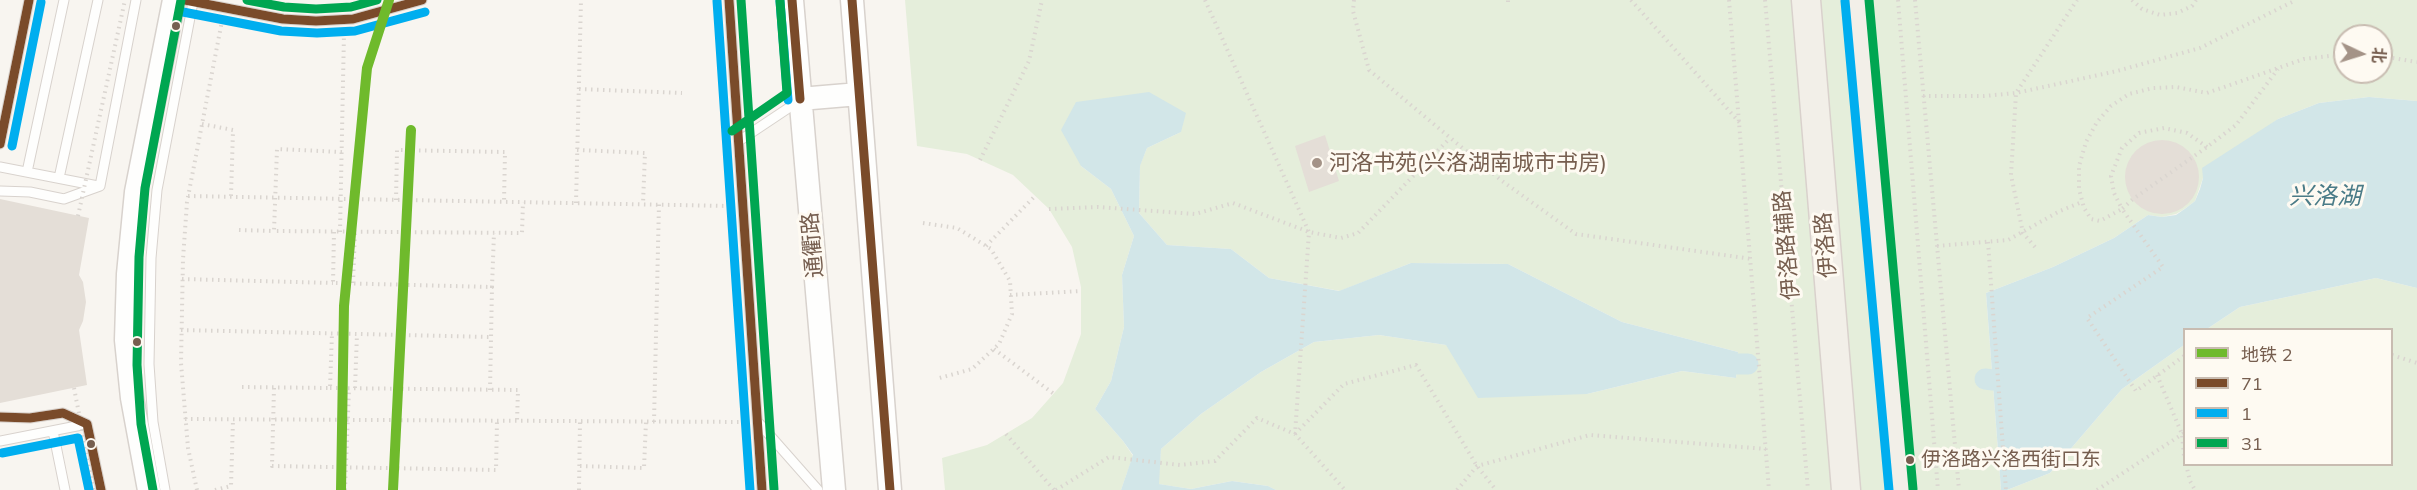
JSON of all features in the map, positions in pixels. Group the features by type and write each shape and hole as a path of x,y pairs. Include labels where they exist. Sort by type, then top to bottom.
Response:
{"main road":[{"name":"伊洛路","path":"1806,0 1846,490"},
{"path":"1857,0 1901,490"}],"street":[{"path":"149,490 132,399 126,340 128,274 136,192 184,0"},
{"name":"通衢路","path":"792,0 834,490"},
{"path":"852,0 890,490"},
{"path":"800,99 859,94"}],"lane":[{"path":"0,144 30,0"},
{"path":"27,172 64,0"},
{"path":"59,178 98,0"},
{"path":"100,186 136,0"},
{"path":"165,490 153,422 148,364 151,258 155,197 184,0 283,19 316,21 345,20 380,13 422,0"},
{"path":"729,0 762,490"},
{"path":"738,141 800,99"},
{"path":"0,167 100,186"},
{"path":"0,191 30,192 64,200 100,186"},
{"path":"0,417 30,418 63,413 87,424"},
{"path":"758,422 818,490"},
{"path":"0,441 87,424"},
{"path":"87,424 101,490"},
{"path":"53,431 65,490"}],"path":[{"path":"78,216 126,0"},
{"path":"576,203 581,0"},
{"path":"980,160 1029,61 1042,0"},
{"path":"1205,0 1309,232 1295,434"},
{"path":"1354,0 1353,11 1369,70 1502,181 1576,234 1752,259"},
{"path":"1631,0 1740,123"},
{"path":"1729,0 1752,259 1769,490"},
{"name":"伊洛路辅路","path":"1766,0 1808,490"},
{"path":"1898,0 1938,490"},
{"path":"1915,0 1959,490"},
{"path":"2034,247 2023,233 2011,175 2016,93 2077,0"},
{"path":"2132,0 2142,9 2160,15 2177,13 2192,6 2196,0"},
{"path":"1923,96 2016,93 2117,71 2200,48 2296,0"},
{"path":"197,490 188,448 181,363 182,279 188,196 225,8"},
{"path":"333,283 340,198 345,20"},
{"path":"2278,68 2236,126 2122,209 2100,221 2091,219 2082,202 2079,189 2079,166 2097,122 2111,106 2129,94 2153,88 2176,87 2207,93 2278,68 2304,59 2333,55"},
{"path":"2393,58 2417,62"},
{"path":"579,89 682,93"},
{"path":"202,123 233,130 231,196"},
{"path":"2183,357 2136,391 2087,318 2163,267 2122,209 2114,193 2111,176 2122,148 2139,133 2164,128 2187,132 2207,147"},
{"path":"1049,209 1098,207 1157,209 1196,214 1233,203 1309,232 1341,238 1358,233 1450,138"},
{"path":"274,231 277,149 342,152"},
{"path":"396,200 397,150 505,152 504,201"},
{"path":"577,150 645,153 643,204"},
{"path":"188,196 743,206"},
{"path":"986,246 1035,196"},
{"path":"239,230 522,233 523,202"},
{"path":"1937,246 2008,240 2060,211 2082,202"},
{"path":"654,422 658,204"},
{"path":"923,223 957,228 992,249 1010,281 1012,314 999,345 972,369 936,380"},
{"path":"353,283 355,232"},
{"path":"490,390 494,233"},
{"path":"1988,242 2006,490"},
{"path":"182,279 492,287"},
{"path":"1010,295 1081,291"},
{"path":"181,330 491,337"},
{"path":"330,388 333,333"},
{"path":"355,388 357,334"},
{"path":"994,349 1054,394"},
{"path":"2393,356 2417,363"},
{"path":"1295,434 1344,384 1416,365 1477,466 1496,490"},
{"path":"2097,490 2183,433 2157,375"},
{"path":"242,387 518,390 517,421"},
{"path":"74,388 94,490"},
{"path":"274,388 272,466 496,470 497,421"},
{"path":"345,490 349,388"},
{"path":"1006,434 1055,490 1109,457 1180,465 1215,461 1257,418 1295,434 1345,490"},
{"path":"185,419 758,422"},
{"path":"215,490 231,486 233,420"},
{"path":"579,490 580,421"},
{"path":"580,466 644,468 646,422"},
{"path":"1457,490 1477,466 1590,435 1766,449"},
{"path":"2186,466 2195,490"}],"green space":[{"path":"905,0 2417,0 2417,101 2369,97 2319,103 2278,119 2203,178 2195,201 2176,214 2162,217 2148,215 2114,238 2053,267 1986,293 2001,490 1276,490 1268,486 1232,481 1191,489 1158,484 1161,449 1201,414 1261,372 1314,342 1379,335 1446,345 1587,394 1682,371 1736,378 1738,352 1622,322 1508,264 1411,263 1340,291 1269,278 1231,249 1167,245 1139,213 1140,165 1147,148 1181,132 1081,166 1111,189 1134,236 1122,275 1124,327 1111,381 1095,409 1133,456 1121,490 945,490 942,458 987,445 1032,418 1063,383 1081,334 1081,287 1072,247 1049,209 1013,175 967,154 917,146"},
{"path":"2376,278 2417,288 2417,490 2007,490 2050,473 2122,389 2183,346 2183,466 2393,466 2393,328 2208,328 2240,307"}],"water":[{"path":"1149,92 1186,113 1181,132 1147,148 1140,166 1139,213 1167,245 1231,249 1269,278 1339,291 1411,263 1508,264 1622,322 1738,352 1736,378 1682,371 1587,394 1478,398 1446,345 1379,335 1314,342 1261,372 1201,414 1161,449 1159,484 1191,489 1232,481 1268,486 1276,490 1121,490 1133,455 1095,409 1111,381 1124,327 1122,275 1134,236 1111,189 1081,166 1061,130 1076,102"},
{"name":"兴洛湖","path":"2369,97 2417,101 2417,288 2376,278 2240,307 2208,328 2183,328 2183,346 2122,389 2050,473 2007,490 2001,490 1986,293 2053,267 2114,238 2148,215 2162,217 2176,215 2195,201 2203,178 2202,168 2278,119 2319,103"}],"building":[{"name":"河洛书苑(兴洛湖南城市书房)","path":"1325,135 1339,181 1309,192 1295,146"},
{"path":"2162,140 2176,143 2188,151 2196,163 2199,177 2196,191 2188,203 2176,211 2162,214 2148,211 2136,203 2128,191 2125,177 2128,163 2136,151 2148,143"},
{"path":"0,199 89,218 79,275 83,282 86,302 79,330 87,385 0,403"}],"waterway":[{"path":"1737,364 1748,364"},
{"path":"1985,379 1993,380"}],"metro line":[{"name":"2","path":"341,490 344,306 367,68 389,0"},
{"name":"2","path":"393,490 411,130"}],"transit line":[{"name":"71","path":"0,144 29,0"},
{"name":"31","path":"153,490 141,424 137,365 139,257 145,188 181,0"},
{"name":"71","path":"185,0 283,19 316,21 353,19 422,0"},
{"name":"31","path":"247,0 284,7 316,9 351,7 377,0"},
{"name":"71","path":"729,0 762,490"},
{"name":"31","path":"741,0 774,489"},
{"name":"71","path":"792,0 800,99"},
{"name":"71","path":"852,0 890,490"},
{"name":"31","path":"1869,0 1913,489"},
{"name":"1","path":"717,1 750,490"},
{"name":"1","path":"780,1 788,100"},
{"name":"31","path":"732,131 787,93 780,1"},
{"name":"1","path":"1845,1 1889,490"},
{"name":"1","path":"12,146 41,2"},
{"name":"1","path":"183,12 281,31 317,33 355,31 425,12"},
{"name":"71","path":"0,417 30,418 63,413 87,424"},
{"name":"71","path":"87,424 101,490"},
{"name":"1","path":"2,453 78,438 89,490"}],"place":[{"name":"河洛书苑(兴洛湖南城市书房)","path":"1317,163"},
{"name":"伊洛路兴洛西街口东","path":"1910,460"}]}
